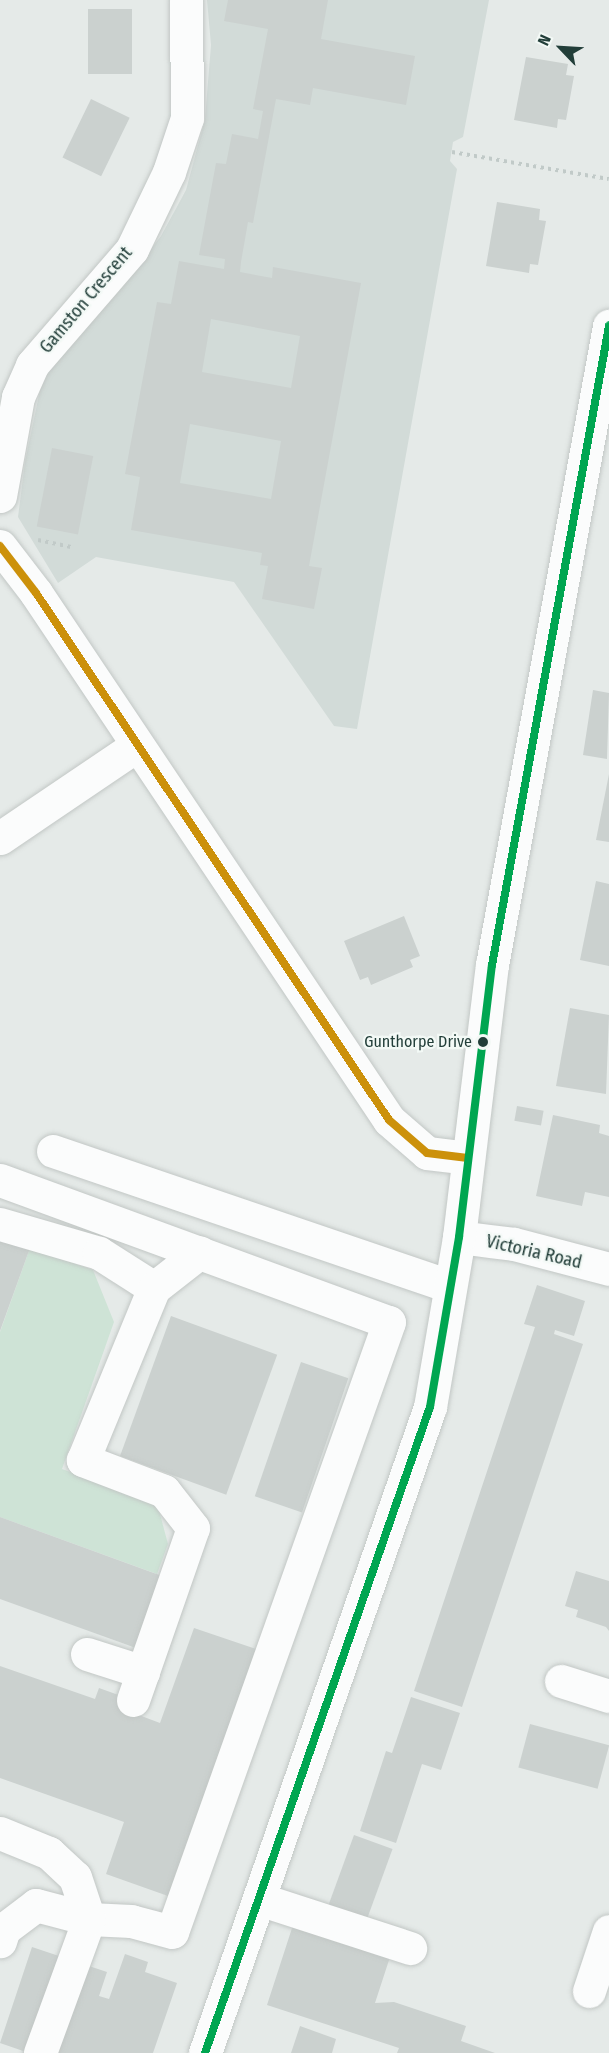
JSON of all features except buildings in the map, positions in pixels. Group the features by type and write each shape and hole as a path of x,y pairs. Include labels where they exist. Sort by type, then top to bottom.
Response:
{"street":[{"name":"Gamston Crescent","path":"0,496 18,397 32,365 132,249 169,172 187,118 186,0"},
{"path":"205,2053 430,1407 459,1237 492,965 609,326"},
{"path":"0,546 36,593 136,746 389,1120 427,1153 468,1158"},
{"path":"0,838 136,746"},
{"path":"53,1151 450,1286"},
{"path":"0,1180 389,1322 172,1932 131,1921 89,1919 36,1905 4,1929 0,1941"},
{"path":"0,1224 99,1253 154,1288"},
{"name":"Victoria Road","path":"459,1237 514,1244 609,1269"},
{"path":"87,1654 138,1686 193,1528 164,1491 83,1460 154,1288 200,1252"},
{"path":"561,1682 609,1696"},
{"path":"0,1833 49,1853 75,1877 89,1919 40,2053"},
{"path":"259,1899 410,1948"},
{"path":"589,1991 609,1930"}],"path":[{"path":"452,152 609,179"}],"shaded area":[{"path":"207,0 489,0 463,137 453,142 450,161 457,169 357,729 334,726 234,582 96,557 58,583 18,517 25,462 40,390 50,368 119,291 161,236 186,190 205,119 211,45"}],"green space":[{"path":"30,1248 93,1270 114,1322 62,1469 157,1503 168,1544 157,1574 0,1517 0,1332"}],"transit line":[{"path":"205,2053 430,1407 459,1237 492,965 609,326"},
{"path":"0,546 36,593 389,1120 427,1153 468,1158"}],"place":[{"name":"Gunthorpe Drive","path":"483,1042"}]}
